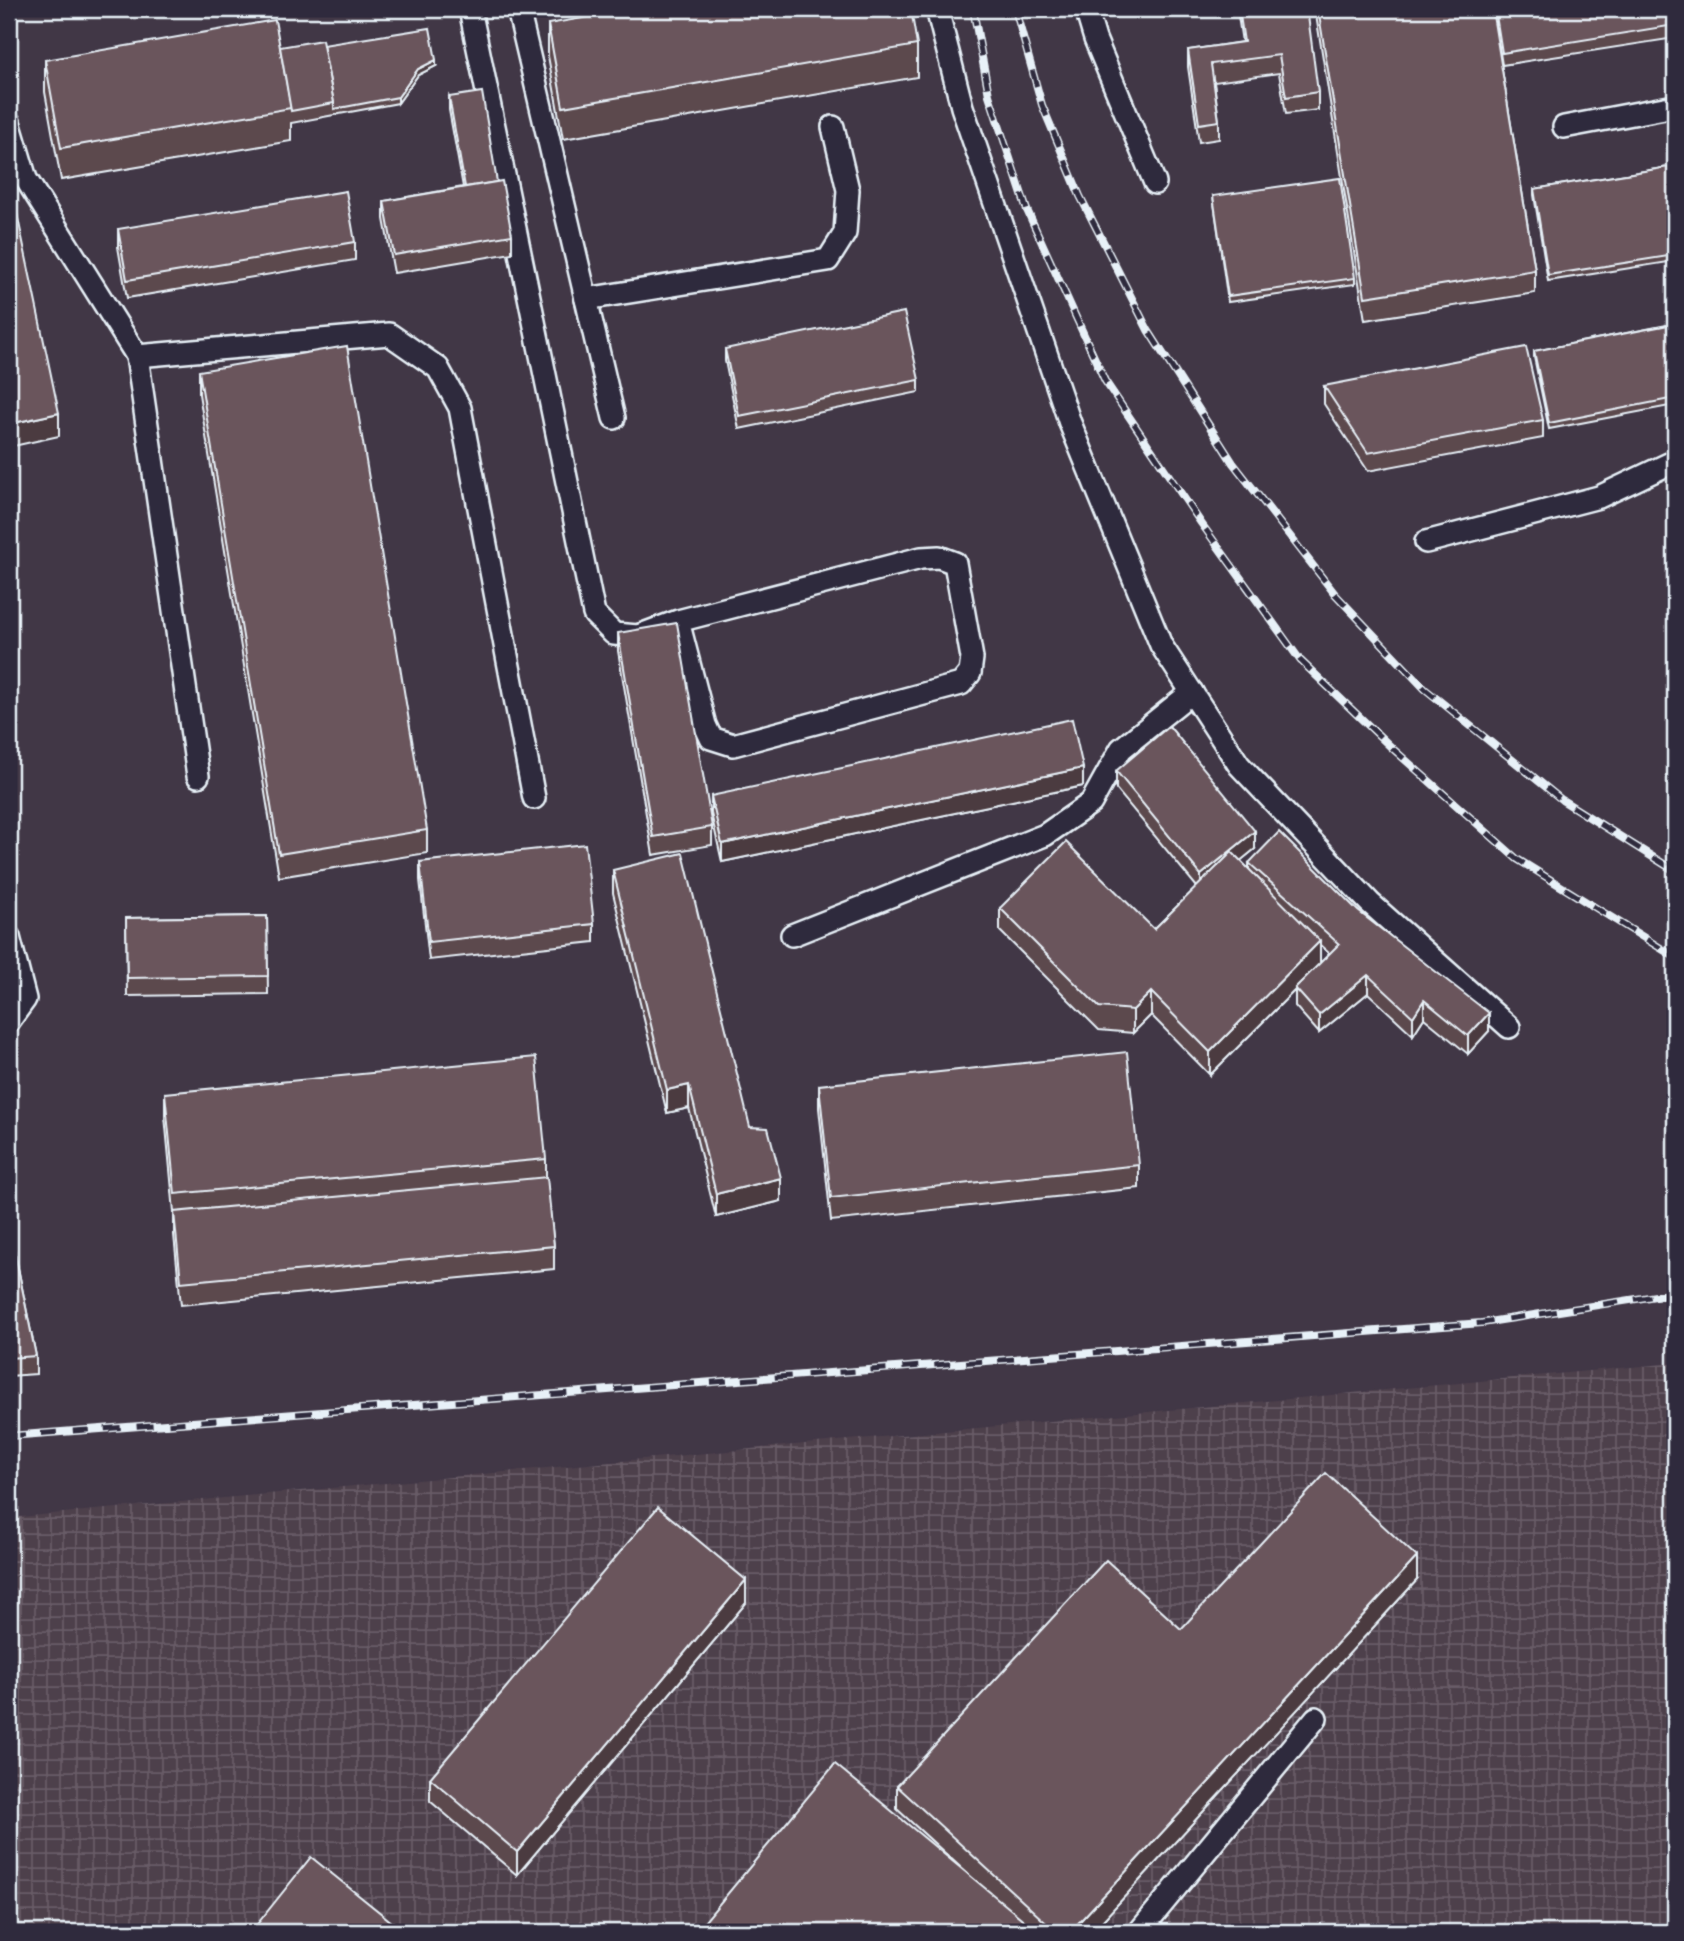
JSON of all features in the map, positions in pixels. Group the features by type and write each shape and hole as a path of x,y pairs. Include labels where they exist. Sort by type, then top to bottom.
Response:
{"lane":[{"path":"470,9 594,614 614,634 638,636 678,621 921,558 939,557 955,563 972,658 970,673 961,684 733,745 711,738 705,725 678,621"},
{"path":"517,9 614,418"},
{"path":"937,9 962,107 1070,423 1161,645 1248,775 1370,903 1508,1027"},
{"path":"1086,9 1095,39 1155,183"},
{"path":"1564,127 1675,106"},
{"path":"9,122 26,179 137,356 198,776"},
{"path":"586,299 828,260 845,233 848,190 833,127"},
{"path":"137,356 389,334 438,368 460,408 534,798"},
{"path":"1426,542 1599,497 1675,461"},
{"path":"792,935 1045,835 1091,803 1121,749 1192,692"},
{"path":"9,937 25,999 9,1021"},
{"path":"1139,1932 1316,1718"}],"shaded area":[{"path":"1675,1363 1675,1932 9,1932 9,1518"}],"building":[{"path":"635,9 911,9 917,45 563,107 548,24"},
{"path":"1239,9 1283,9 1284,13 1308,16 1318,92 1286,97 1279,55 1211,64 1219,121 1199,124 1188,50 1244,42"},
{"path":"1318,9 1492,9 1535,270 1365,297"},
{"path":"1495,9 1675,9 1675,25 1502,53"},
{"path":"275,20 291,108 61,148 45,60"},
{"path":"430,28 436,60 418,69 398,97 334,109 323,45"},
{"path":"322,40 334,103 291,111 280,47"},
{"path":"482,92 497,182 465,187 449,97"},
{"path":"1675,166 1675,255 1548,275 1534,189"},
{"path":"1340,178 1355,278 1228,296 1213,196"},
{"path":"502,181 512,235 394,255 384,201"},
{"path":"346,191 355,242 127,280 118,229"},
{"path":"15,204 59,413 9,424 9,205"},
{"path":"1675,299 1675,398 1549,423 1534,351 1674,324 1669,300"},
{"path":"904,312 919,380 739,416 725,349"},
{"path":"347,346 427,830 279,854 199,371"},
{"path":"1526,347 1543,420 1368,453 1324,386"},
{"path":"677,623 712,827 653,837 618,633"},
{"path":"1072,719 1083,768 722,844 711,796"},
{"path":"1169,726 1255,831 1201,875 1116,771"},
{"path":"1279,832 1358,911 1489,1013 1468,1036 1424,1000 1413,1017 1368,975 1319,1015 1295,988 1339,944 1249,863"},
{"path":"1066,842 1154,929 1232,852 1320,941 1210,1052 1151,992 1133,1010 1099,1007 1000,908"},
{"path":"585,844 594,924 429,942 420,862"},
{"path":"683,853 750,1127 768,1128 781,1178 716,1194 689,1085 667,1090 613,870"},
{"path":"267,916 268,976 127,978 126,918"},
{"path":"1127,1052 1139,1165 831,1198 819,1085"},
{"path":"536,1057 546,1159 175,1194 165,1093"},
{"path":"547,1177 554,1246 181,1282 174,1212"},
{"path":"9,1224 36,1356 9,1358"},
{"path":"1326,1473 1417,1557 1070,1932 1056,1932 897,1786 1106,1560 1181,1629"},
{"path":"658,1507 746,1580 517,1852 430,1778"},
{"path":"835,1764 1038,1932 696,1932"},
{"path":"311,1857 393,1923 386,1932 251,1932"}],"railway":[{"path":"973,9 989,95 1027,210 1105,381 1201,523 1300,660 1392,748 1517,859 1675,957"},
{"path":"1015,9 1042,105 1080,196 1148,330 1233,463 1335,594 1425,689 1562,800 1675,871"},
{"path":"9,1436 1482,1323 1675,1293"}]}
